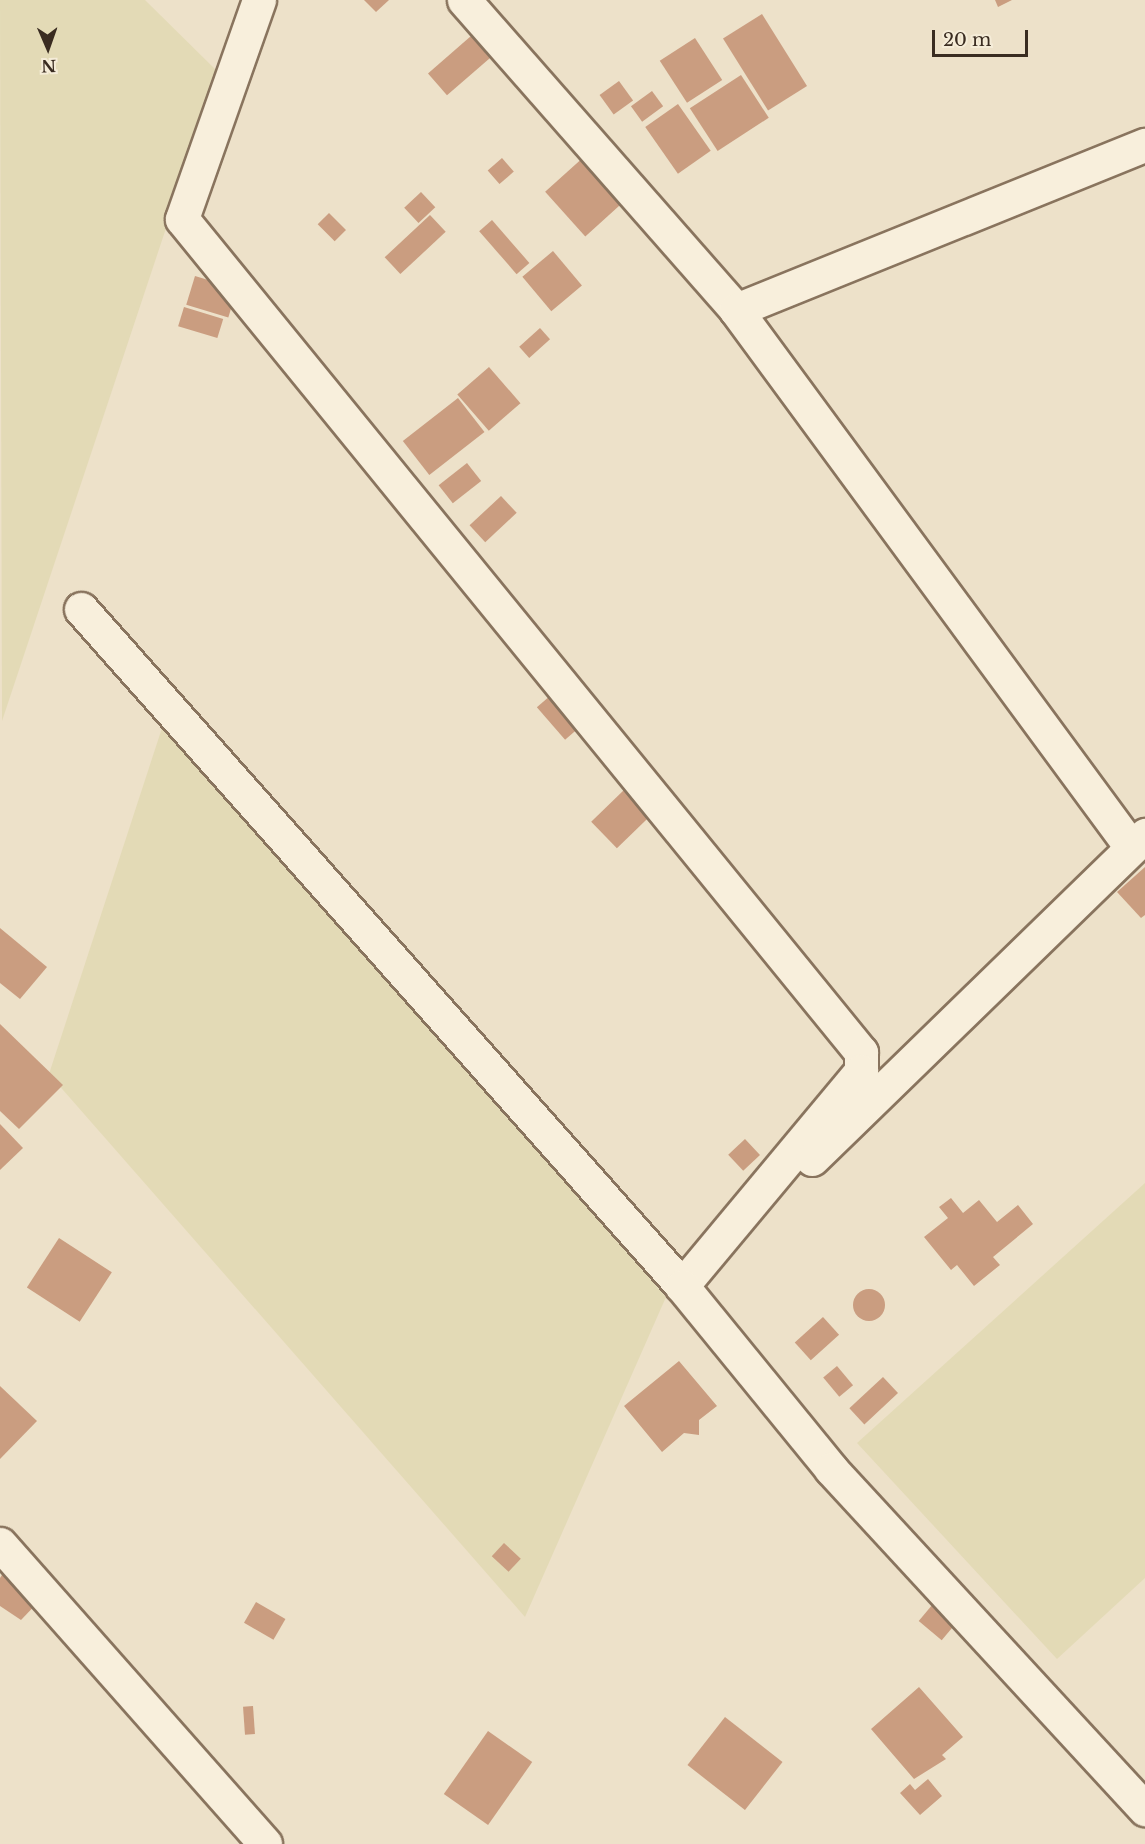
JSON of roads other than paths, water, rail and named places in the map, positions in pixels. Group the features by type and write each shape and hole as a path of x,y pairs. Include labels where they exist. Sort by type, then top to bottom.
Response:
{"street":[{"path":"259,0 182,219 861,1052 861,1071 682,1286"},
{"path":"464,0 736,310 1138,841 682,1286"},
{"path":"736,310 1145,145"},
{"path":"81,609 682,1286 831,1469 1145,1809"},
{"path":"0,1544 265,1844"}]}
